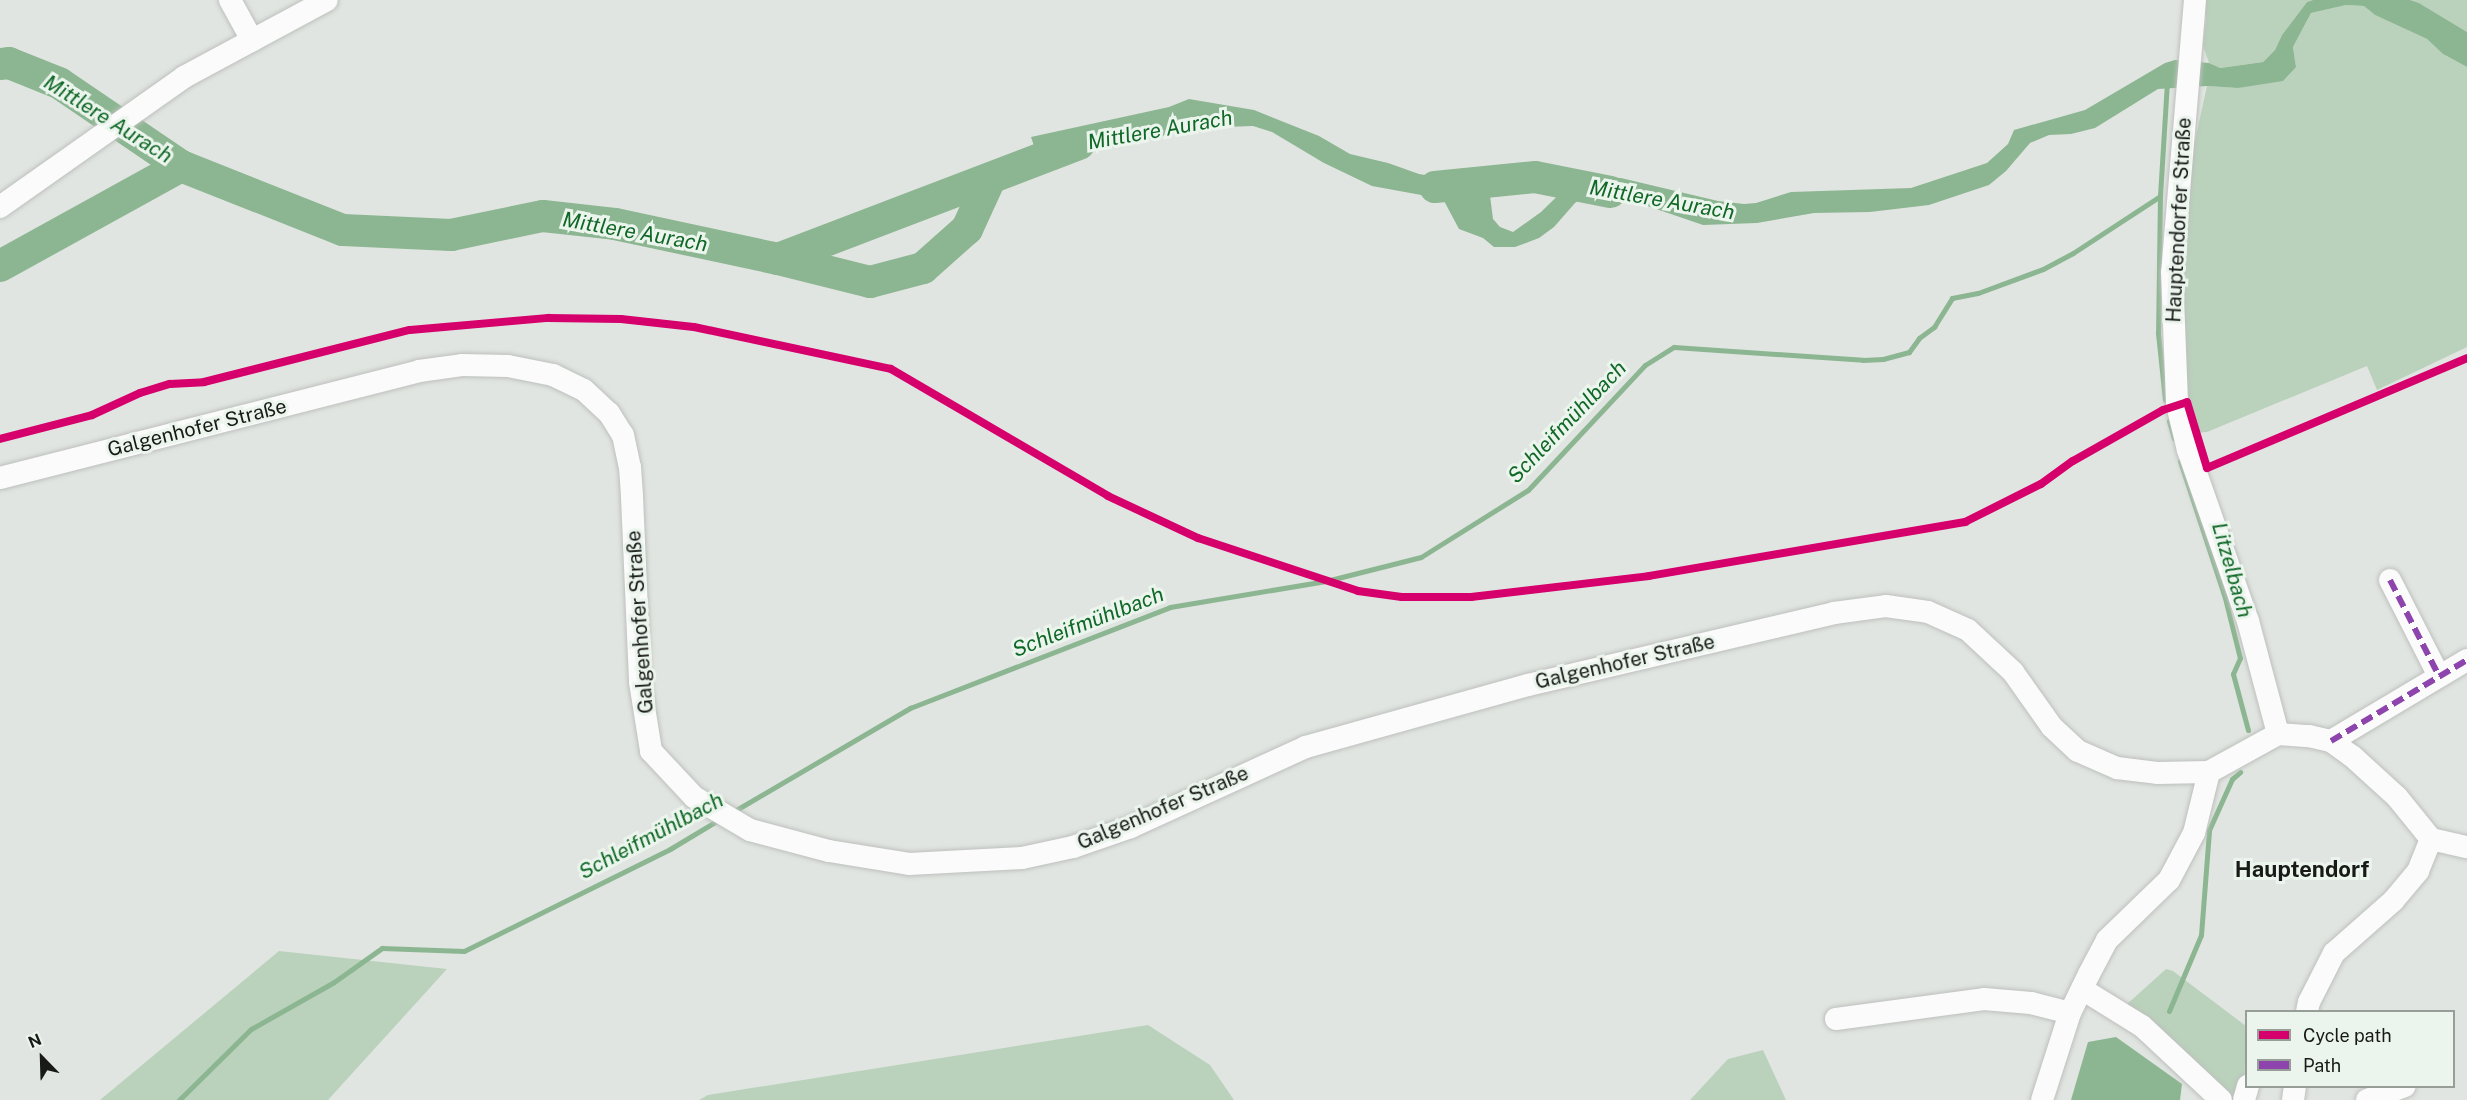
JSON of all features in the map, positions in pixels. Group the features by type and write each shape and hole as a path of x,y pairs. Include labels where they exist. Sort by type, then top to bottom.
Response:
{"street":[{"path":"230,0 252,40"},
{"path":"0,207 152,97 327,0"},
{"name":"Hauptendorfer Straße","path":"2195,0 2172,273 2172,327 2177,405 2188,450 2248,621 2278,734"},
{"name":"Galgenhofer Straße","path":"0,478 419,372 474,366 508,366 553,375 584,390 609,413 623,435 632,497 640,682 651,751 693,798 750,830 829,851 909,864 1022,858 1073,847 1131,826 1306,747 1528,685 1834,613 1886,606 1928,612 1968,630 2013,672 2052,727 2078,751 2117,768 2157,773 2209,772"},
{"path":"2390,580 2439,676"},
{"path":"2331,741 2467,660"},
{"path":"2042,1100 2070,1013 2082,989 2107,940 2169,880 2194,833 2209,772 2278,734 2309,736 2331,741 2352,756 2397,797 2432,839 2467,847"},
{"path":"2293,1010 2308,1007 2334,954 2393,902 2418,871 2432,839"},
{"path":"2082,989 2142,1026 2222,1100"},
{"path":"1836,1019 1984,999 2031,1003 2070,1013"},
{"path":"2367,1100 2400,1088"}],"shaded area":[{"path":"2203,0 2313,0 2307,2 2282,35 2275,50 2263,62 2219,68 2209,63 2203,46 2206,18"},
{"path":"2410,0 2467,0 2467,32 2419,3"},
{"path":"2346,5 2364,6 2375,15 2427,39 2443,54 2467,67 2467,347 2377,390 2367,366 2207,432 2196,433 2187,402 2181,270 2186,245 2194,145 2207,86 2238,88 2259,83 2296,67 2293,47 2311,13"},
{"path":"279,951 447,969 328,1100 100,1100"},
{"path":"2166,969 2173,971 2245,1025 2244,1100 2221,1100 2126,1005"},
{"path":"1148,1025 1210,1065 1234,1100 699,1100 708,1095"},
{"path":"1763,1050 1786,1100 1690,1100 1728,1059"}],"water":[{"path":"2313,0 2410,0 2419,3 2467,32 2467,67 2443,54 2427,39 2375,15 2364,6 2346,5 2311,13 2293,47 2296,67 2283,81 2238,88 2207,86 2158,89 2095,128 2071,134 2049,135 2030,143 2006,171 1989,185 1929,205 1870,212 1814,213 1757,223 1703,225 1627,199 1598,192 1586,195 1575,203 1554,227 1539,238 1515,247 1494,247 1483,238 1459,229 1443,199 1372,186 1324,163 1272,132 1253,126 1196,128 1040,164 1031,137 1169,107 1189,99 1254,110 1319,136 1350,154 1388,163 1419,174 1466,179 1489,188 1493,219 1500,227 1513,232 1541,212 1578,176 1621,178 1718,201 1744,204 1756,203 1791,192 1911,188 1987,163 2008,144 2014,130 2085,110 2165,63 2175,60 2209,63 2220,68 2263,62 2275,50 2282,35 2307,2"},
{"path":"2116,1037 2182,1084 2180,1100 2071,1100 2088,1042"}],"waterway":[{"name":"Mittlere Aurach","path":"0,64 9,63 59,83 181,166 343,230 451,235 543,216 615,224 778,259 1079,144"},
{"name":"Schleifmühlbach","path":"731,813 910,708 1170,607 1326,581 1421,557 1528,490 1645,365 1674,347 1863,360 1883,359 1909,352 1919,338 1934,327 1952,298 1978,293 2043,269 2073,253 2160,196 2167,82"},
{"name":"Mittlere Aurach","path":"0,266 181,166"},
{"name":"Mittlere Aurach","path":"1435,187 1535,177 1611,192"},
{"name":"Mittlere Aurach","path":"778,259 870,282 923,268 967,229 990,179"},
{"name":"Litzelbach","path":"2160,196 2158,333 2165,400"},
{"name":"Litzelbach","path":"2169,421 2174,438"},
{"name":"Litzelbach","path":"2180,461 2225,598 2240,658 2233,674 2248,730"},
{"name":"Litzelbach","path":"2169,1011 2201,935 2209,830 2232,779 2240,772"},
{"name":"Schleifmühlbach","path":"179,1100 251,1029 334,982 382,948 464,951 670,849 720,819"}],"marked path":[{"path":"2390,580 2439,676"},
{"path":"2331,741 2467,660"}],"cycle path":[{"path":"0,439 92,415 140,393 170,384 204,382 410,330 548,318 621,319 694,327 891,369 1108,496 1198,538 1358,591 1402,597 1471,597 1649,576 1965,522 2041,484 2073,461 2163,410 2187,402 2207,468 2467,358"}],"district":[{"name":"Hauptendorf","path":"2302,870"}]}
